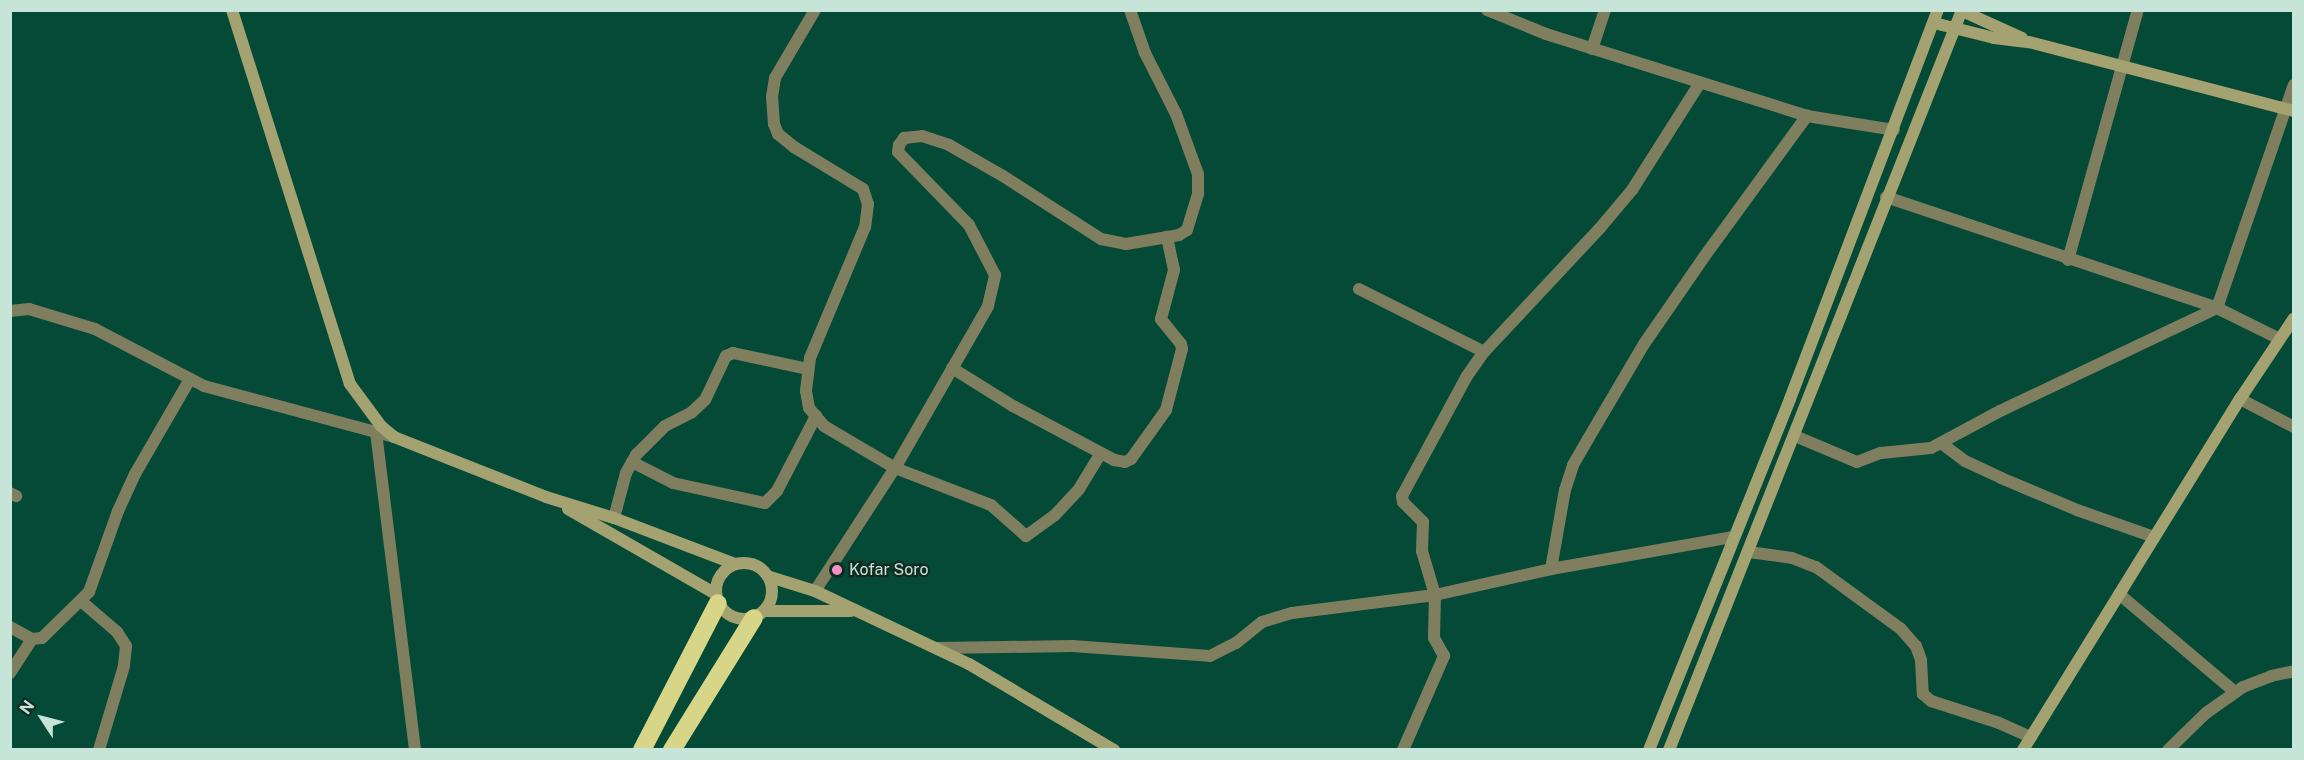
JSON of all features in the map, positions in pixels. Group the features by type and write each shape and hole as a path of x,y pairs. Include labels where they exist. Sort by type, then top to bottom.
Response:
{"highway":[{"path":"642,750 717,598"},
{"path":"672,750 760,614"}],"main road":[{"path":"232,10 350,384 368,411 394,437 546,497 614,518 735,564 755,564 770,577 815,591 969,664 1114,750"},
{"path":"1649,750 1894,129 1938,10"},
{"path":"1669,750 1961,11 2030,42"},
{"path":"1934,23 1994,38 2030,42 2290,110"},
{"path":"2023,750 2278,338 2294,318"},
{"path":"546,497 717,598 724,612 734,618 760,614 855,611"},
{"path":"717,598 721,575 735,564"},
{"path":"760,614 772,600 773,588 770,577"}],"street":[{"path":"815,10 775,78 772,96 774,124 778,134 794,147 863,189 868,204 866,227 810,358 806,391 809,408 824,426 895,468 991,505 1026,536 1055,515 1079,489 1101,453"},
{"path":"815,591 895,468 988,306 995,275 969,225 898,152 899,145 904,138 922,136 949,145 1003,176 1101,239 1126,244 1179,235 1187,230 1198,193 1198,174 1176,114 1145,53 1130,10"},
{"path":"1487,10 1546,34 1807,116 1894,129"},
{"path":"1592,49 1605,10"},
{"path":"2068,260 2138,10"},
{"path":"1403,750 1443,663 1442,650 1434,638 1435,594 1422,552 1423,522 1403,502 1402,496 1467,376 1484,352 1600,228 1632,190 1700,82"},
{"path":"1795,436 1857,462 1881,453 1920,451 1941,443 2000,411 2217,308 2290,110 2294,85"},
{"path":"1551,569 1558,520 1573,465 1609,402 1704,256 1807,116"},
{"path":"1886,197 2068,260 2217,308 2278,338"},
{"path":"952,368 1013,406 1114,460 1125,462 1131,459 1166,410 1182,349 1181,344 1161,319 1174,270 1167,237"},
{"path":"1359,289 1484,352"},
{"path":"10,311 29,309 95,329 190,379 244,399 285,406 394,437"},
{"path":"614,518 626,473 632,462 664,426 692,412 705,400 726,356 733,353 808,369"},
{"path":"10,627 32,639 42,638 88,592 118,511 135,474 190,379"},
{"path":"2240,399 2294,427"},
{"path":"632,462 673,483 765,503 777,491 816,416"},
{"path":"376,432 415,750"},
{"path":"1941,443 1965,461 2001,478 2077,510 2154,537"},
{"path":"937,648 1072,646 1210,656 1236,643 1262,622 1292,613 1435,594 1551,569 1733,537"},
{"path":"1749,552 1792,558 1816,567 1901,629 1916,646 1921,660 1923,694 1931,701 1999,723 2031,738"},
{"path":"2120,594 2235,692"},
{"path":"81,601 117,632 126,646 124,666 99,750"},
{"path":"10,673 32,639"},
{"path":"2168,750 2206,713 2235,692 2271,676 2294,671"}],"place":[{"name":"Kofar Soro","path":"837,570"}]}
